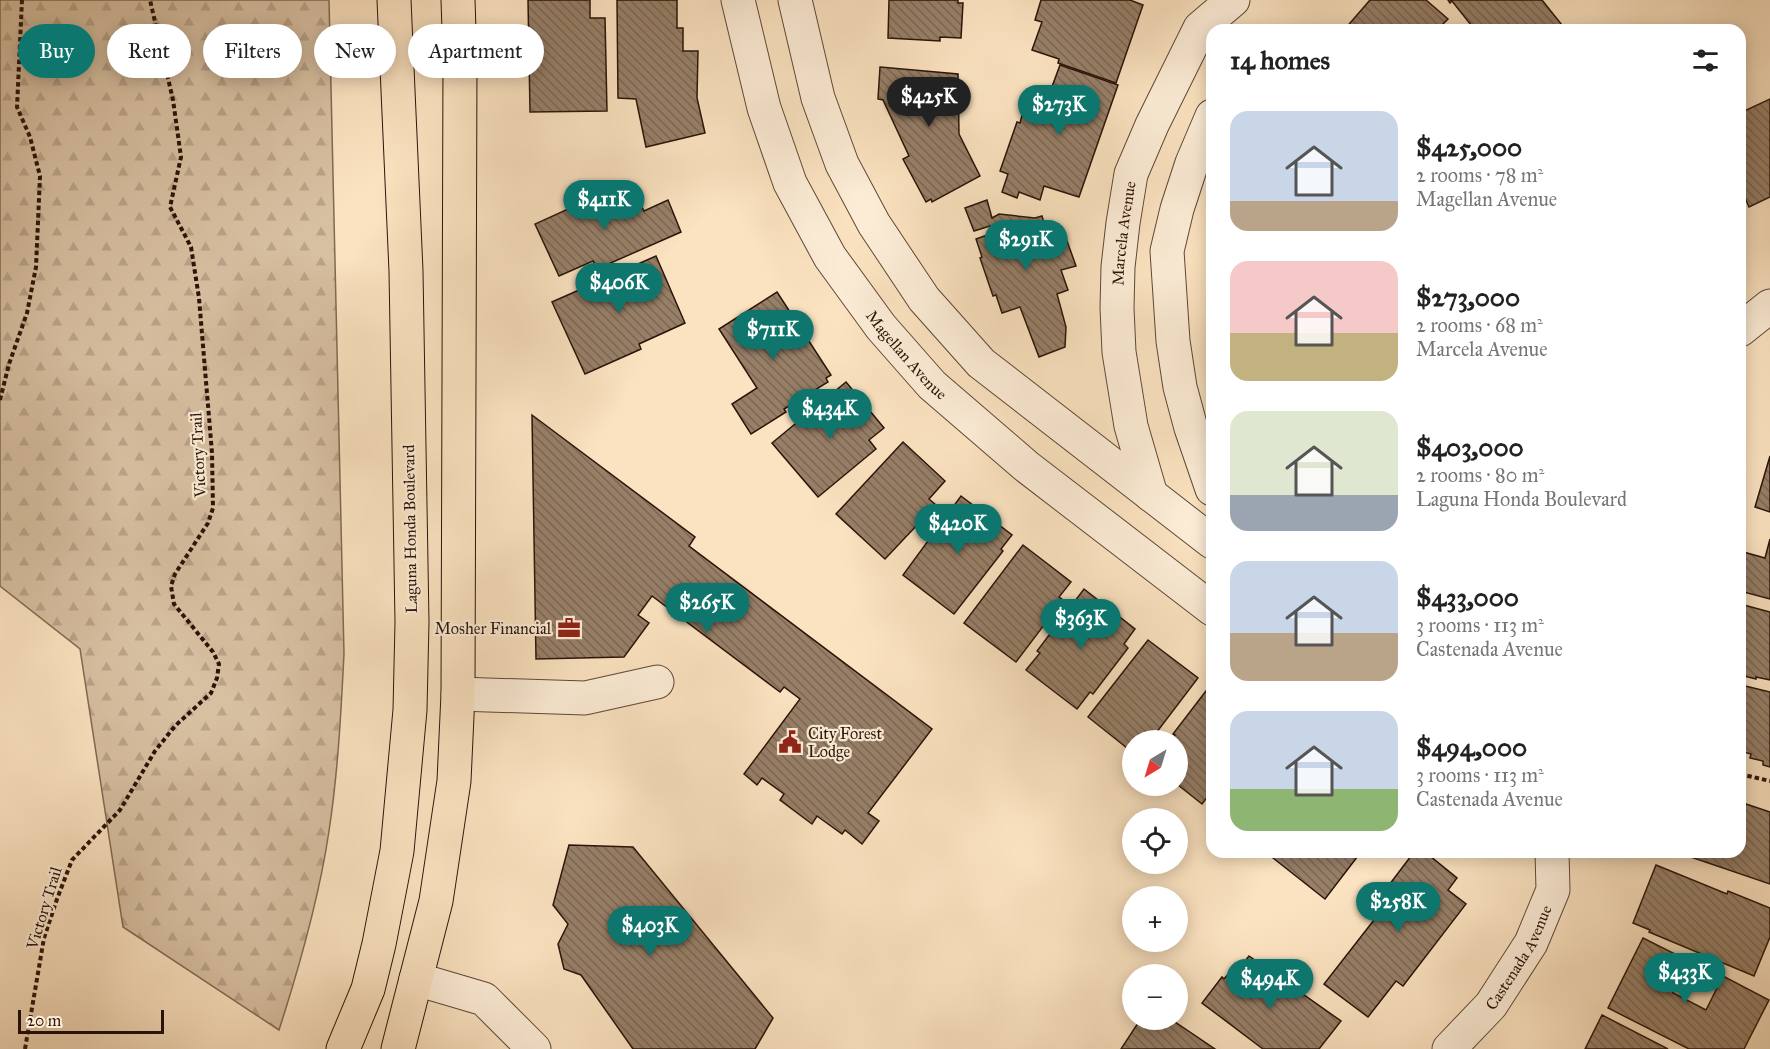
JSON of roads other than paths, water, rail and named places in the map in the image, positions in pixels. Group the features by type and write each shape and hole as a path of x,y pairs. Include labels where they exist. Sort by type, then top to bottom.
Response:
{"main road":[{"name":"Laguna Honda Boulevard","path":"343,1049 368,989 380,944 397,851 410,710 412,622 406,271 394,0"},
{"path":"398,1049 436,901 454,781 458,694 460,84 458,0"}],"street":[{"name":"Magellan Avenue","path":"738,0 764,108 790,183 830,256 881,327 932,385 1026,466 1206,604"},
{"path":"795,0 818,98 842,164 874,224 924,299 981,363 1206,537"},
{"name":"Marcela Avenue","path":"1151,495 1131,426 1119,352 1118,267 1131,174 1200,28 1233,0"},
{"path":"1240,24 1242,0"},
{"path":"1206,130 1177,209 1167,251 1173,341 1180,387 1206,472"},
{"path":"1746,325 1770,306"},
{"path":"458,694 585,698 657,682"},
{"name":"Castenada Avenue","path":"1449,1049 1491,1005 1531,943 1552,890 1552,858"},
{"path":"416,979 484,999 534,1049"}],"place":[{"name":"Mosher Financial","path":"569,628"},
{"name":"City Forest Lodge","path":"790,742"}]}
